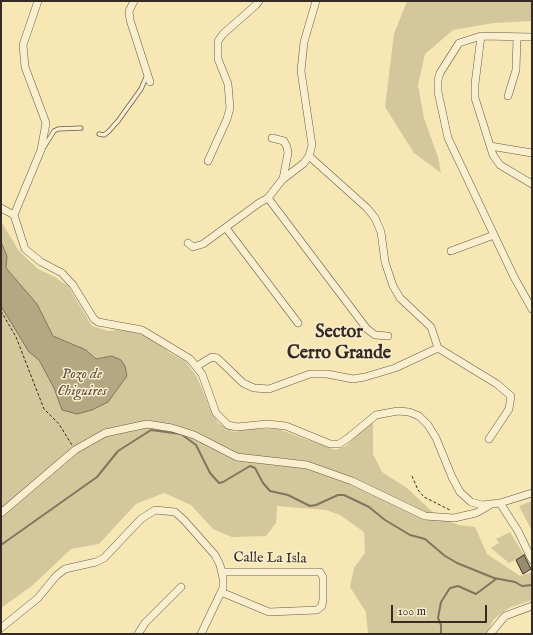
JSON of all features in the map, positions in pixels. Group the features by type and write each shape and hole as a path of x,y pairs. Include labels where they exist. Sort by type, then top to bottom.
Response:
{"street":[{"path":"38,1 24,45 25,67 46,123 41,150 14,215 25,249 41,262 66,277 73,285 94,319 98,322 142,330 190,359 197,366 220,418 228,425 237,427 267,424 286,426 330,444 339,444 376,415 398,411 409,412 419,416 428,425 436,438 452,477 460,492 471,502 482,505 500,503 532,493"},
{"path":"134,1 129,11 130,20 150,82"},
{"path":"208,161 227,120 230,108 228,84 218,59 218,41 223,34 256,6 259,1"},
{"path":"188,243 196,247 268,198 283,179 304,163 309,156 312,144 301,71 304,42 316,1"},
{"path":"481,36 475,84 475,98 493,155 500,165 532,184"},
{"path":"532,37 481,36 460,43 440,73 438,80 438,92 448,138 514,277 532,309"},
{"path":"508,96 516,70 517,36"},
{"path":"272,138 284,141 287,147 283,179"},
{"path":"490,146 532,153"},
{"path":"309,156 367,208 375,218 381,232 385,262 393,286 400,298 431,327 438,348 497,384 511,396 508,409 488,439"},
{"path":"268,198 367,329 375,335 388,336"},
{"path":"1,208 14,215"},
{"path":"226,228 298,323"},
{"path":"451,251 494,235"},
{"path":"197,366 212,357 217,358 243,383 254,388 269,389 310,374 327,374 353,379 365,377 395,368 438,348"},
{"path":"1,513 75,450 105,433 148,424 172,428 194,435 236,457 315,468 352,481 424,516 454,518 476,513 492,504"},
{"path":"500,503 518,531 532,560"},
{"path":"1,628 19,616 38,598 56,576 65,568 96,562 104,558 142,519 155,510 175,512 184,520 215,555 222,572 223,578 221,592 201,634"},
{"name":"Calle La Isla","path":"221,592 269,612 317,610 322,606 323,599 323,577 320,572 222,572"},
{"path":"138,634 145,624 181,587"},
{"path":"490,634 505,616 532,606"}],"lane":[{"path":"99,134 108,132 126,112 141,89 147,74"},
{"path":"41,150 54,131 58,128 81,128"}],"path":[{"path":"1,311 16,337 44,409 59,424 75,450"},
{"path":"412,476 418,490 424,497 464,516"}],"shaded area":[{"path":"407,1 532,1 532,21 494,23 453,30 425,54 418,85 424,118 438,157 441,173 414,153 385,107 394,34"},
{"path":"1,221 19,251 38,269 53,276 68,286 92,326 108,331 119,330 135,332 155,340 170,353 186,362 197,377 218,423 234,432 251,429 278,429 335,450 346,446 368,424 373,422 373,454 382,472 407,488 439,518 459,525 475,527 487,554 520,576 532,572 532,600 509,608 494,619 486,634 368,634 366,612 350,587 354,568 365,553 364,532 340,515 326,510 277,506 276,523 266,536 232,537 213,529 191,505 164,493 136,504 99,544 71,549 33,585 1,608"},
{"path":"532,501 532,531 519,506"},
{"path":"510,532 524,555 509,563 491,548 499,543 496,539"}],"water":[{"name":"Pozo de Chiguires","path":"1,242 7,256 6,268 37,304 53,336 86,350 96,359 112,356 121,360 125,366 127,376 108,402 92,410 77,414 62,410 54,388 39,360 29,352 1,306"}],"building":[{"path":"524,555 531,569 523,574 516,560"}],"waterway":[{"path":"1,545 97,477 118,451 151,430 181,434 196,445 210,473 219,483 250,466 255,468 263,483 270,491 288,495 310,506 316,505 338,495 344,495 369,507 385,520 410,535 425,539 445,556 457,563 494,578 515,582 522,586 532,585"},
{"path":"441,634 441,625 438,618 441,602 450,588 458,586 476,594 496,579"}],"district":[{"name":"Sector Cerro Grande","path":"339,343"}]}
